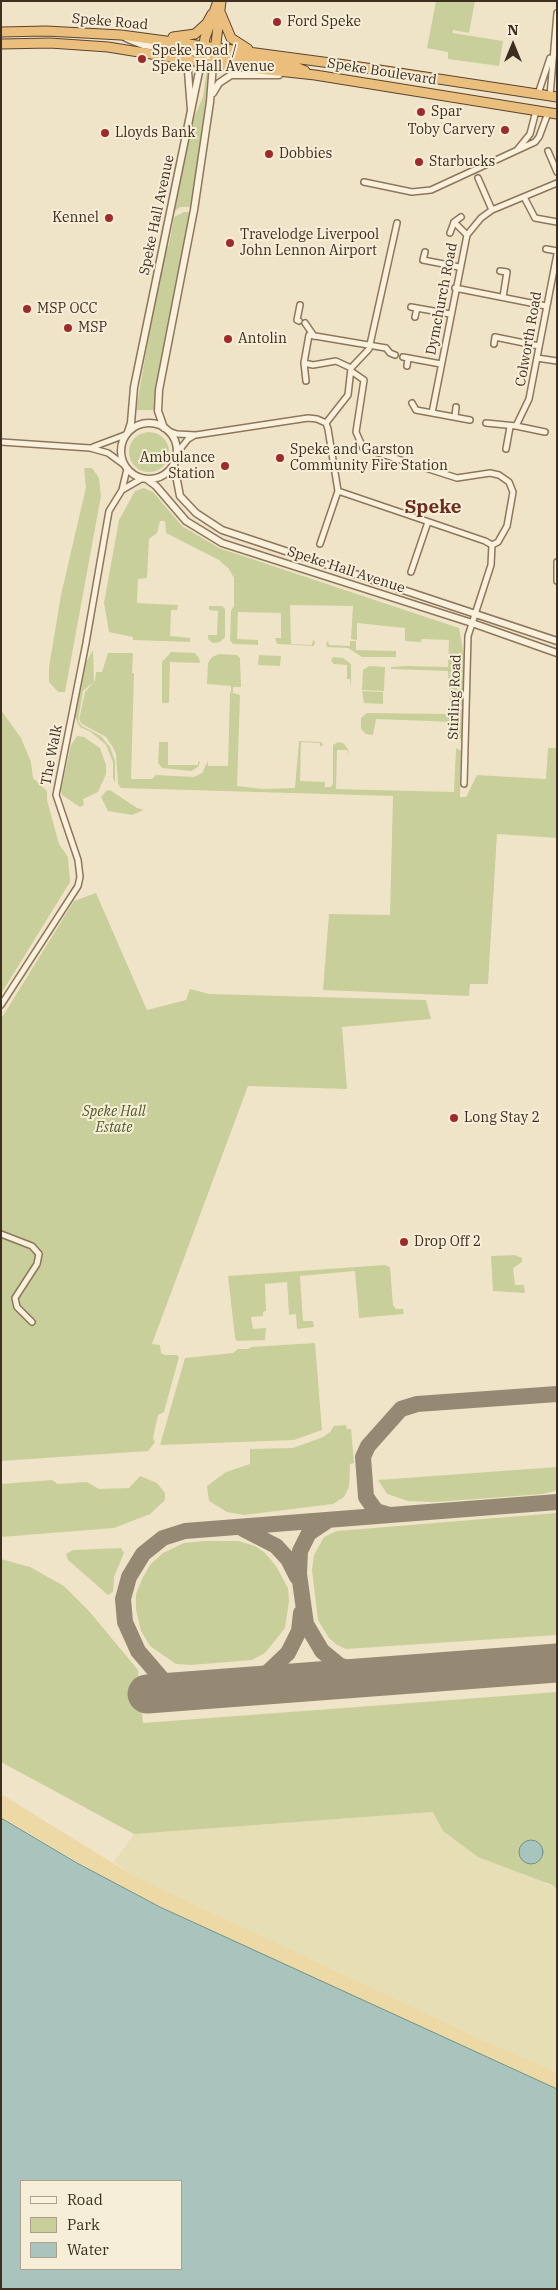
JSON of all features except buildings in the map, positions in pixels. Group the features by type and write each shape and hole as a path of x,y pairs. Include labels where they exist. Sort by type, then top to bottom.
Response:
{"highway":[{"path":"216,13 214,56 203,54 219,1"},
{"path":"121,35 190,36 202,29 216,13"},
{"path":"216,13 231,38 244,48 255,52"},
{"name":"Speke Road","path":"1,32 46,31 121,35 203,54"},
{"name":"Speke Road","path":"1,44 77,44 179,59 203,54"},
{"name":"Speke Boulevard","path":"214,56 255,52 553,96"},
{"name":"Speke Boulevard","path":"203,54 316,75 552,114"},
{"path":"536,111 538,94"},
{"path":"552,114 553,96"}],"street":[{"path":"553,96 553,51 557,13"},
{"path":"538,94 553,51"},
{"name":"Speke Hall Avenue","path":"126,434 131,423 134,387 203,54"},
{"path":"177,453 173,437 166,429 158,411 159,390 186,258 210,102 214,56"},
{"path":"179,59 188,71 191,116"},
{"path":"210,102 219,83 231,75 316,75"},
{"path":"515,152 530,134 536,111"},
{"path":"364,182 421,193 535,142 552,114"},
{"path":"548,151 557,172"},
{"path":"478,178 492,210"},
{"name":"Dymchurch Road","path":"432,412 459,267 467,235 481,218 492,210 557,183"},
{"path":"524,197 535,218 557,222"},
{"path":"450,233 454,222 461,217"},
{"path":"454,222 467,235"},
{"path":"320,544 338,491 326,423 348,395 351,370 370,345 396,223"},
{"name":"Colworth Road","path":"506,449 513,426 529,399 557,252 546,249"},
{"path":"424,252 423,260 459,267"},
{"path":"500,271 513,273"},
{"path":"503,297 507,272"},
{"path":"455,288 546,306"},
{"path":"300,305 297,320 302,322 314,336"},
{"path":"415,316 414,307 450,314"},
{"path":"306,381 304,363 309,336 386,348 390,353 395,354"},
{"path":"494,344 495,337 539,346"},
{"path":"406,366 406,357 441,364"},
{"path":"537,358 557,361"},
{"path":"304,363 313,365 336,361 364,380 356,432 357,439 363,448 457,478 490,473 499,475 509,482 513,492 507,526 498,542 492,545 338,491"},
{"path":"412,403 416,410 470,420"},
{"path":"455,417 456,406"},
{"path":"90,448 126,434 143,424 152,423 178,434 196,435 308,418 326,423"},
{"path":"486,423 545,432"},
{"path":"538,431 540,424"},
{"path":"125,467 120,450 126,434"},
{"path":"1,442 90,448 108,453 144,479 162,476 174,465 177,453 188,440 196,435"},
{"name":"Speke Hall Avenue","path":"174,465 180,496 196,513 222,530 476,612 557,641"},
{"name":"The Walk","path":"1,1005 78,886 80,877 78,860 56,795 86,643 109,511 122,490 125,467"},
{"name":"Speke Hall Avenue","path":"144,479 156,486 186,521 222,543 472,623 557,653"},
{"name":"The Walk","path":"122,490 144,479"},
{"path":"411,572 428,522"},
{"name":"Stirling Road","path":"464,784 468,636 493,559 492,545"},
{"path":"557,562 557,581"},
{"path":"1,1234 32,1246 39,1254 37,1264 15,1298 17,1307 32,1322"}],"shaded area":[{"path":"434,1812 443,1831 557,1889 557,2072 498,2047 134,1876 114,1862 134,1834"}],"green space":[{"path":"436,1 475,1 469,33 453,30 452,33 503,41 499,66 448,59 448,52 427,48"},
{"path":"207,69 210,69 191,207 180,207 173,213 188,131 203,97"},
{"path":"184,212 190,212 154,410 136,410 163,255 169,244 174,217"},
{"path":"149,432 163,438 169,452 163,466 149,472 135,466 129,452 135,438"},
{"path":"84,468 92,468 99,478 101,496 65,692 58,692 49,682 49,667 61,595 86,487"},
{"path":"144,488 153,492 182,526 219,548 459,628 465,661 464,707 450,704 448,671 391,669 391,667 407,666 448,667 449,640 422,639 421,642 405,641 405,628 357,623 357,640 351,639 353,606 290,605 291,644 312,645 313,640 315,642 314,646 277,644 275,638 281,638 281,613 238,612 237,639 258,640 258,645 233,644 230,640 231,611 234,606 234,578 229,569 219,560 166,533 165,521 160,521 157,533 149,539 147,578 138,579 137,603 178,605 177,610 171,610 170,636 190,638 190,642 133,640 133,637 109,632 104,603 119,520 135,491"},
{"path":"209,606 222,606 225,609 225,637 220,642 213,643 208,639 208,635 217,635 218,611 209,610"},
{"path":"328,641 329,645 350,646 350,641 356,641 356,650 396,651 396,657 362,657 348,648 327,647 326,643"},
{"path":"93,650 94,682 83,691 78,721 82,726 101,736 110,747 115,761 115,783 113,778 113,762 106,745 91,732 80,727 75,717 85,664"},
{"path":"171,652 195,653 200,663 170,662 169,703 162,703 162,662"},
{"path":"108,653 133,653 131,779 152,779 156,775 194,777 202,773 208,761 208,766 228,766 230,692 240,695 237,786 262,789 295,788 299,741 321,742 323,745 320,747 320,743 301,742 300,781 325,782 325,787 331,787 333,783 333,745 338,742 343,743 348,749 349,755 347,750 337,750 336,789 454,792 456,748 461,751 460,797 466,797 477,775 546,779 548,748 557,748 557,838 497,834 488,984 470,984 469,996 323,990 329,914 390,915 393,796 121,788 118,784 116,754 112,746 106,737 82,724 79,720 85,692 95,681 96,672 102,672"},
{"path":"219,654 237,655 240,658 241,687 233,687 233,692 231,692 231,686 207,684 208,663 212,657"},
{"path":"259,655 281,656 280,666 258,665"},
{"path":"333,657 343,658 351,664 351,690 350,679 347,679 347,665 334,664 331,661"},
{"path":"369,666 385,667 384,691 362,690 363,670"},
{"path":"362,691 383,692 383,704 364,703"},
{"path":"450,706 463,709 462,737 459,741 455,740 455,722 376,719 373,735 366,734 361,729 361,718 367,713 449,714"},
{"path":"1,710 21,738 31,762 33,778 47,791 47,800 59,844 68,857 70,882 1,994"},
{"path":"77,736 84,737 100,748 106,765 106,774 98,792 83,799 84,805 80,807 62,795 61,790 71,745"},
{"path":"159,742 168,742 168,765 198,765 198,761 200,762 198,767 191,771 162,768 158,763"},
{"path":"110,790 137,808 144,810 132,815 108,811 101,797 106,791"},
{"name":"Speke Hall Estate","path":"96,893 147,1010 186,1000 190,989 209,994 426,1000 431,1019 342,1027 347,1089 248,1086 152,1344 160,1345 161,1353 165,1355 177,1355 179,1357 164,1412 158,1415 153,1438 155,1442 148,1451 1,1461 1,1019 74,901"},
{"path":"515,1255 522,1258 522,1262 513,1268 515,1285 524,1285 525,1293 493,1291 491,1256"},
{"path":"385,1265 390,1267 393,1305 396,1309 403,1309 404,1314 359,1318 355,1271 300,1276 303,1321 313,1321 314,1327 297,1329 296,1314 289,1315 287,1282 265,1284 266,1311 263,1312 263,1316 251,1317 253,1329 266,1328 265,1340 237,1341 235,1338 228,1276"},
{"path":"315,1343 322,1430 294,1440 160,1445 185,1358 233,1353 238,1349 252,1347"},
{"path":"346,1425 347,1429 351,1429 354,1463 350,1464 349,1487 344,1497 333,1504 244,1515 227,1512 209,1501 207,1486 226,1472 250,1464 250,1449 293,1448 323,1437 334,1426"},
{"path":"557,1467 557,1490 543,1494 436,1502 408,1501 387,1494 378,1480"},
{"path":"140,1476 157,1483 165,1493 165,1500 150,1514 114,1528 1,1537 1,1484 52,1480 58,1484 87,1482 99,1489 129,1488"},
{"path":"557,1513 557,1635 346,1649 337,1645 329,1638 318,1620 312,1570 314,1555 324,1537 337,1531"},
{"path":"238,1541 255,1546 265,1553 276,1566 288,1588 289,1601 285,1628 265,1653 252,1660 191,1665 176,1664 150,1646 141,1631 136,1610 136,1594 150,1565 163,1553 184,1543"},
{"path":"121,1548 124,1553 114,1577 113,1592 108,1595 68,1560 66,1554 73,1550"},
{"path":"1,1559 30,1567 64,1586 89,1611 138,1670 143,1723 557,1692 557,1889 552,1885 478,1857 443,1831 433,1812 134,1834 1,1762"}],"sand":[{"path":"1,1794 134,1876 498,2047 557,2072 557,2089 283,1965 120,1887 1,1817"}],"water":[{"path":"1,1818 77,1863 160,1907 557,2089 557,2289 1,2289"},
{"path":"531,1840 536,1841 542,1847 542,1857 536,1863 531,1864 526,1863 520,1857 519,1852 520,1847 526,1841"}],"taxiway":[{"path":"389,1515 376,1511 366,1497 363,1457 368,1446 401,1409 417,1404 557,1394"},
{"path":"198,1691 178,1689 163,1680 138,1651 125,1622 123,1599 129,1577 143,1554 163,1538 185,1531 557,1502"},
{"path":"327,1521 309,1533 300,1551 299,1574 306,1624 322,1651 339,1665 360,1673 391,1676"},
{"path":"243,1529 276,1546 288,1559 297,1577"},
{"path":"249,1686 267,1673 288,1653 299,1631 301,1613"}],"runway":[{"path":"147,1694 557,1663"}],"place":[{"name":"Ford Speke","path":"277,22"},
{"name":"Speke Road / Speke Hall Avenue","path":"142,59"},
{"name":"Spar","path":"421,112"},
{"name":"Toby Carvery","path":"505,130"},
{"name":"Lloyds Bank","path":"105,133"},
{"name":"Dobbies","path":"269,154"},
{"name":"Starbucks","path":"419,162"},
{"name":"Kennel","path":"109,218"},
{"name":"Travelodge Liverpool John Lennon Airport","path":"230,243"},
{"name":"MSP OCC","path":"27,309"},
{"name":"MSP","path":"68,328"},
{"name":"Antolin","path":"228,339"},
{"name":"Speke and Garston Community Fire Station","path":"280,458"},
{"name":"Ambulance Station","path":"225,466"},
{"name":"Long Stay 2","path":"454,1118"},
{"name":"Drop Off 2","path":"404,1242"}],"district":[{"name":"Speke","path":"433,508"}]}
